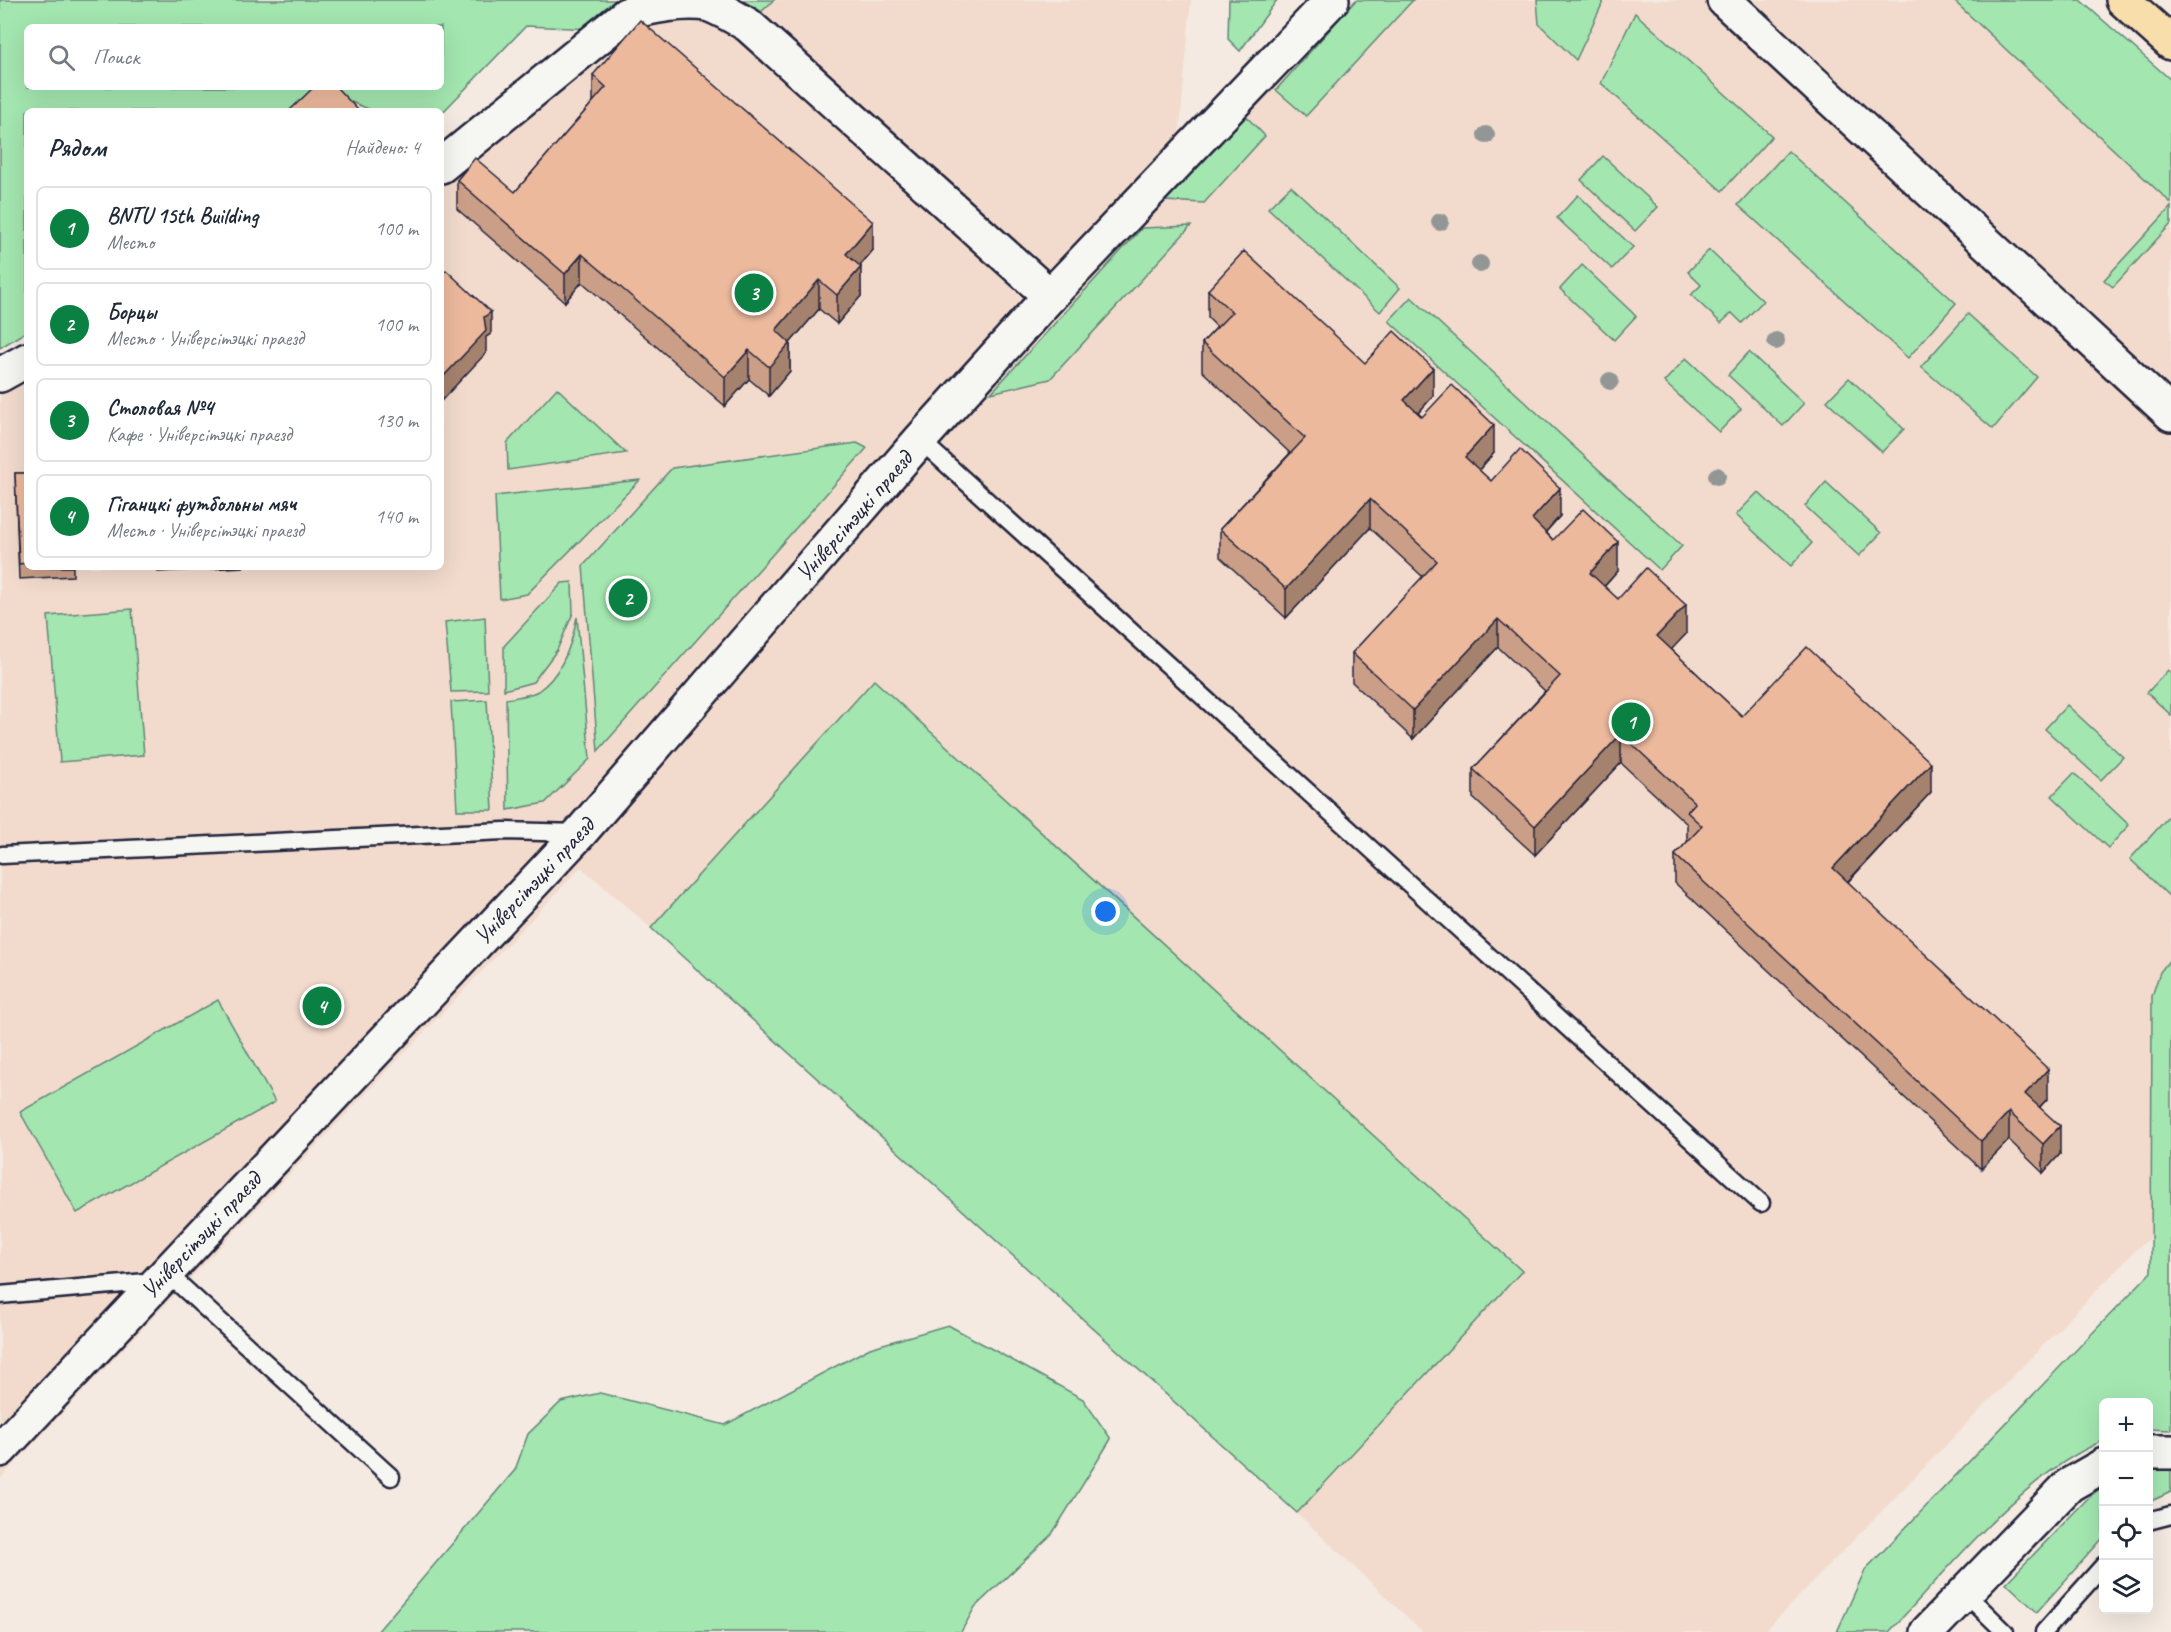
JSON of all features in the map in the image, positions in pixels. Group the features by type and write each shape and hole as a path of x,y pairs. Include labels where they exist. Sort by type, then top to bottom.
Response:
{"highway":[{"path":"2123,0 2171,43"}],"street":[{"name":"Універсітэцкі праезд","path":"0,1450 580,833 920,440 1050,296 1332,0"},
{"path":"1724,0 2171,414"},
{"path":"444,164 626,15 645,7 673,3 708,4 748,25 1050,296"},
{"path":"0,375 24,362"},
{"path":"2153,1452 2171,1452"},
{"path":"1926,1632 2069,1485 2099,1467"}],"lane":[{"path":"920,440 1761,1203"},
{"path":"3,855 504,831 580,833"},
{"path":"0,1295 157,1281 178,1283 391,1477"},
{"path":"2153,1520 2171,1515"},
{"path":"2044,1632 2099,1570"},
{"path":"1964,1592 2005,1632"}],"shaded area":[{"path":"774,0 1191,0 1177,162 1332,0 1953,0 2171,200 2171,1221 2138,1248 1764,1632 1423,1632 1297,1513 581,867 0,1479 0,375 24,362 24,570 444,570 444,164 626,15 708,4 748,25"}],"green space":[{"path":"0,0 625,0 592,29 526,26 444,111 444,108 366,108 321,90 444,90 444,24 24,24 24,90 317,90 300,108 24,108 24,333 0,348"},
{"path":"739,0 774,0 761,12"},
{"path":"1229,0 1277,0 1240,51 1228,39"},
{"path":"1356,0 1413,0 1306,116 1276,90"},
{"path":"1537,0 1604,0 1576,60 1539,24"},
{"path":"1953,0 2080,0 2171,80 2171,203"},
{"path":"1635,13 1772,136 1722,191 1601,83"},
{"path":"1241,111 1265,136 1204,203 1164,201"},
{"path":"1788,151 1956,303 1908,358 1738,205"},
{"path":"1603,156 1658,207 1635,231 1581,180"},
{"path":"1291,186 1400,288 1380,312 1268,208"},
{"path":"1578,195 1633,247 1612,269 1557,218"},
{"path":"2171,207 2171,224 2113,287 2104,280"},
{"path":"1191,226 1050,379 991,393 1142,228"},
{"path":"1709,250 1763,301 1742,323 1732,313 1721,323 1691,295 1701,285 1688,272"},
{"path":"1582,265 1636,316 1614,340 1560,289"},
{"path":"1411,297 1682,546 1660,570 1389,321"},
{"path":"1968,314 2037,377 1993,429 1921,367"},
{"path":"1749,352 1804,403 1783,426 1728,375"},
{"path":"1686,358 1741,409 1719,432 1664,382"},
{"path":"1849,378 1904,429 1882,452 1827,401"},
{"path":"557,388 626,453 508,470 507,443"},
{"path":"857,443 867,448 598,751 583,566 672,468"},
{"path":"640,480 527,594 500,599 495,496"},
{"path":"1826,482 1881,533 1859,556 1805,506"},
{"path":"1758,492 1812,543 1791,566 1736,515"},
{"path":"572,582 573,613 557,650 533,682 504,690 504,646 562,583"},
{"path":"132,609 144,755 60,762 48,616"},
{"path":"485,617 488,691 451,692 445,622"},
{"path":"577,617 590,759 545,803 508,810 506,699 535,693 554,676 569,648"},
{"path":"2168,670 2171,673 2171,715 2147,693"},
{"path":"874,680 1522,1271 1297,1513 651,928"},
{"path":"487,700 493,810 457,810 451,702"},
{"path":"2067,705 2123,757 2101,780 2045,729"},
{"path":"2074,773 2129,825 2108,848 2052,796"},
{"path":"2171,814 2171,898 2130,859"},
{"path":"2171,958 2171,1430 2153,1429 2153,1398 2099,1398 2099,1443 2073,1456 2016,1499 1988,1525 1889,1632 1837,1632 1865,1570 2151,1272 2152,996 2160,972"},
{"path":"218,1000 275,1102 77,1213 20,1112"},
{"path":"948,1325 1083,1399 1111,1439 1052,1534 975,1607 961,1632 377,1632 515,1470 528,1434 561,1402 600,1393 725,1425 870,1348"},
{"path":"2171,1465 2171,1492 2153,1500 2153,1467"},
{"path":"2099,1490 2099,1542 2037,1612 2006,1583 2090,1496"}],"building":[{"path":"640,20 873,222 846,254 861,267 837,295 819,280 776,330 790,343 769,367 749,350 725,377 582,254 565,274 457,180 475,158 515,192 606,87 593,75"},
{"path":"311,90 339,90 356,108 292,108"},
{"path":"1244,251 1365,363 1394,331 1433,368 1404,400 1422,417 1452,385 1494,425 1465,457 1491,481 1520,449 1560,488 1532,519 1553,540 1583,509 1618,542 1590,573 1618,599 1646,568 1686,605 1657,636 1742,716 1807,647 1931,763 1833,868 2048,1069 2025,1094 2060,1126 2043,1144 2009,1112 1981,1141 1675,855 1702,826 1687,812 1695,803 1621,734 1535,826 1473,769 1560,676 1498,619 1413,710 1352,653 1437,561 1370,499 1286,589 1220,529 1305,438 1202,343 1232,312 1208,290"},
{"path":"446,270 491,312 484,317 486,331 444,376 444,272"},
{"path":"15,473 24,473 24,563 19,564"}],"place":[{"name":"Столовая №4","path":"754,293"},
{"name":"Борцы","path":"628,598"},
{"name":"BNTU 15th Building","path":"1631,722"},
{"name":"Гіганцкі футбольны мяч","path":"322,1006"}]}
